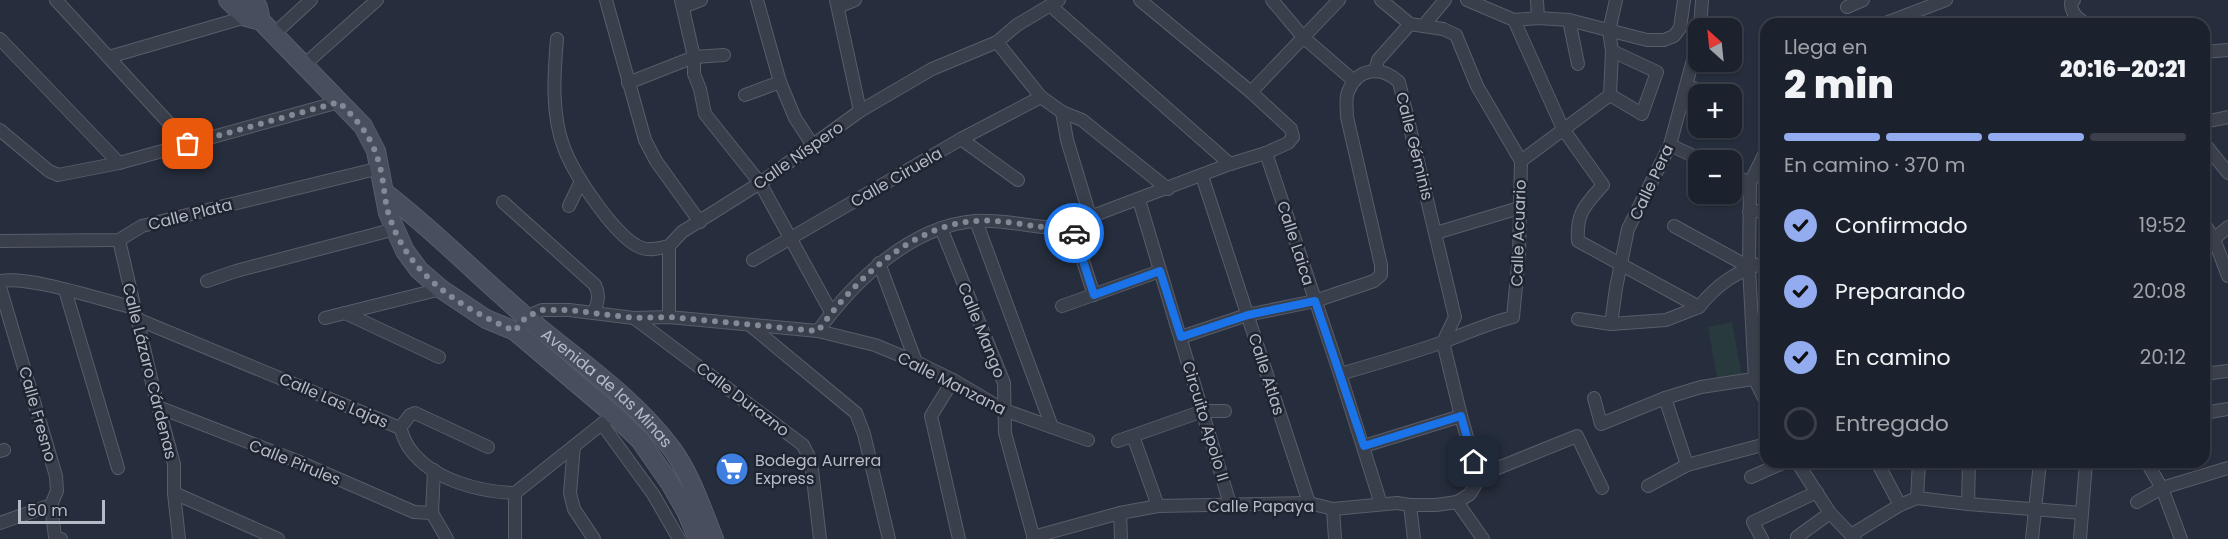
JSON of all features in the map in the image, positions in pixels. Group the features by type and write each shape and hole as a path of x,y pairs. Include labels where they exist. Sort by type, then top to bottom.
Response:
{"street":[{"path":"56,0 188,144"},
{"name":"Avenida de las Minas","path":"228,0 254,11 363,126 376,151 388,213 405,251 419,270 441,289 486,319 520,324 628,401 672,449 690,481 714,539"},
{"path":"274,34 311,0"},
{"path":"304,65 377,0"},
{"path":"606,0 645,140 656,161 700,222"},
{"path":"701,0 682,3 694,57 694,74 700,89 705,114 760,183 831,312"},
{"path":"757,0 780,82 795,118 812,144"},
{"path":"855,0 837,3 860,111"},
{"path":"818,331 854,286 879,263 914,241 941,228 976,220 1046,227 1071,224 1288,144 1293,137 1291,129 1251,92 1140,0"},
{"path":"1272,0 1303,37 1354,81"},
{"path":"1251,92 1339,0"},
{"path":"1181,337 1248,315 1315,301 1374,281 1381,275 1381,265 1347,117 1346,94 1354,81 1363,74 1375,71 1378,60 1410,24 1381,0"},
{"path":"1424,25 1446,0"},
{"path":"1467,0 1514,20 1538,18 1569,20 1647,40 1664,40 1674,36 1680,28 1684,0"},
{"path":"1537,0 1538,18"},
{"path":"1610,95 1612,51 1609,31 1616,0"},
{"path":"1701,18 1702,0"},
{"path":"1847,7 1863,0"},
{"path":"1899,18 1946,0"},
{"path":"2074,0 2071,3 2071,9 2076,18"},
{"path":"1055,3 1230,164"},
{"name":"Calle Níspero","path":"669,246 682,232 760,183 860,111 932,69 997,42 1017,25 1055,3"},
{"path":"109,57 254,11"},
{"path":"1514,20 1563,129 1603,185 1584,206 1577,224 1578,242 1698,307"},
{"path":"1569,20 1578,64"},
{"name":"Calle Acuario","path":"1410,24 1443,28 1456,36 1477,86 1521,161 1519,255 1513,317 1490,323 1443,342"},
{"path":"0,39 119,163"},
{"path":"557,39 555,106 564,147 580,181 600,210 625,236 641,248 654,250 669,246 669,317"},
{"path":"997,42 1041,97 1062,112 1082,120 1168,189"},
{"path":"2210,52 2228,50"},
{"path":"1610,95 1642,114 1657,72 1612,51"},
{"path":"628,83 694,57 724,55"},
{"name":"Calle Géminis","path":"1375,71 1390,73 1399,82 1455,317 1443,342"},
{"name":"Calle Pera","path":"1611,324 1628,229 1670,145 1691,72"},
{"path":"745,94 780,82"},
{"path":"1521,161 1610,95"},
{"name":"Calle Ciruela","path":"753,260 961,139 1041,97"},
{"path":"0,130 48,171 58,175 119,163 339,102"},
{"path":"1062,112 1067,140 1090,216"},
{"path":"2210,121 2228,117"},
{"path":"961,139 1018,180"},
{"path":"1670,145 1688,153"},
{"path":"2210,151 2228,173"},
{"name":"Calle Laica","path":"1266,153 1364,446 1381,504"},
{"path":"1594,398 1601,424 1665,398 1701,387 1760,379 1752,321 1749,212 1750,183 1760,163"},
{"name":"Calle Plata","path":"0,242 119,240 142,226 380,168"},
{"name":"Calle Atlas","path":"1202,176 1309,502"},
{"path":"1742,179 1750,183"},
{"path":"569,206 580,181"},
{"name":"Avenida de las Minas","path":"384,192 408,210 520,324 608,419 640,440 670,483 698,539"},
{"name":"Circuito Apolo II","path":"1138,200 1230,504"},
{"path":"503,202 595,285 599,292 594,312"},
{"path":"1436,232 1520,208"},
{"path":"1749,212 1760,211"},
{"path":"976,220 1052,427"},
{"path":"1071,224 1094,295"},
{"path":"1674,226 1749,267"},
{"path":"2214,238 2228,227"},
{"name":"Calle Mango","path":"941,228 1004,383 1005,434 1034,538"},
{"path":"207,281 236,271 395,229"},
{"path":"2210,232 2228,276"},
{"name":"Calle Lázaro Cárdenas","path":"119,240 158,407 174,464 174,493 179,539"},
{"path":"879,263 916,362"},
{"path":"1578,319 1611,324 1666,320 1698,307 1713,289 1749,267 1760,264"},
{"path":"1062,306 1160,271"},
{"name":"Calle Las Lajas","path":"0,281 10,279 64,290 136,314 400,428 409,448 422,462 472,488 515,493"},
{"name":"Calle Fresno","path":"0,287 56,476 57,491 51,505 56,538"},
{"path":"325,318 441,289"},
{"path":"64,290 118,468"},
{"name":"Calle Manzana","path":"520,324 542,310 594,312 634,318 669,317 818,331 875,345 953,380 1004,410 1088,440"},
{"path":"345,313 439,357"},
{"name":"Calle Durazno","path":"634,318 803,445 811,461 820,539"},
{"path":"1752,321 1760,319"},
{"path":"751,326 856,413 864,434 889,539"},
{"path":"1340,374 1443,342 1478,476 1470,494 1457,502 1483,539"},
{"path":"2210,373 2228,371"},
{"path":"953,380 931,416 959,539"},
{"path":"1665,398 1686,465"},
{"name":"Calle Pirules","path":"158,407 297,461 414,512 432,513"},
{"path":"2210,412 2228,409"},
{"path":"1118,441 1203,411 1225,411"},
{"path":"400,428 410,415 415,413 488,447"},
{"path":"1364,446 1461,416"},
{"path":"515,539 515,493 608,419 679,539"},
{"path":"1133,436 1158,506"},
{"path":"1478,476 1577,436 1602,488"},
{"path":"574,446 570,493 574,509 594,539"},
{"path":"1648,486 1686,465 1760,446"},
{"path":"1751,477 1771,468"},
{"path":"1801,468 1830,513 1853,537 1900,505 1917,498 2082,513"},
{"path":"1880,468 1900,505"},
{"path":"1917,498 1919,468"},
{"path":"1968,504 1969,468"},
{"path":"2032,539 2039,468"},
{"path":"2080,539 2086,468"},
{"path":"2150,468 2162,488 2181,539"},
{"path":"2137,502 2162,488 2228,468"},
{"path":"434,470 432,513 447,539"},
{"path":"1762,539 1752,522 1817,492"},
{"path":"174,493 278,539"},
{"name":"Calle Papaya","path":"1034,538 1120,513 1158,506 1309,502 1333,509 1397,502 1410,505 1457,502"},
{"path":"0,523 51,505"},
{"path":"1410,505 1414,539"},
{"path":"1333,509 1335,539"},
{"path":"1120,513 1121,539"},
{"path":"1797,539 1830,513"}],"shaded area":[{"path":"1732,322 1742,377 1718,382 1708,327"}],"way so far":[{"path":"188,144 339,102 363,126 376,151 388,213 405,251 419,270 441,289 486,319 515,331 526,317 542,310 594,312 634,318 669,317 818,331 854,286 879,263 914,241 941,228 976,220 1046,227 1071,224 1074,233"}],"place":[{"name":"Bodega Aurrera Express","path":"732,469"}],"route":[{"path":"1074,233 1094,295 1160,271 1181,337 1248,315 1315,301 1364,446 1461,416 1474,462"}]}
